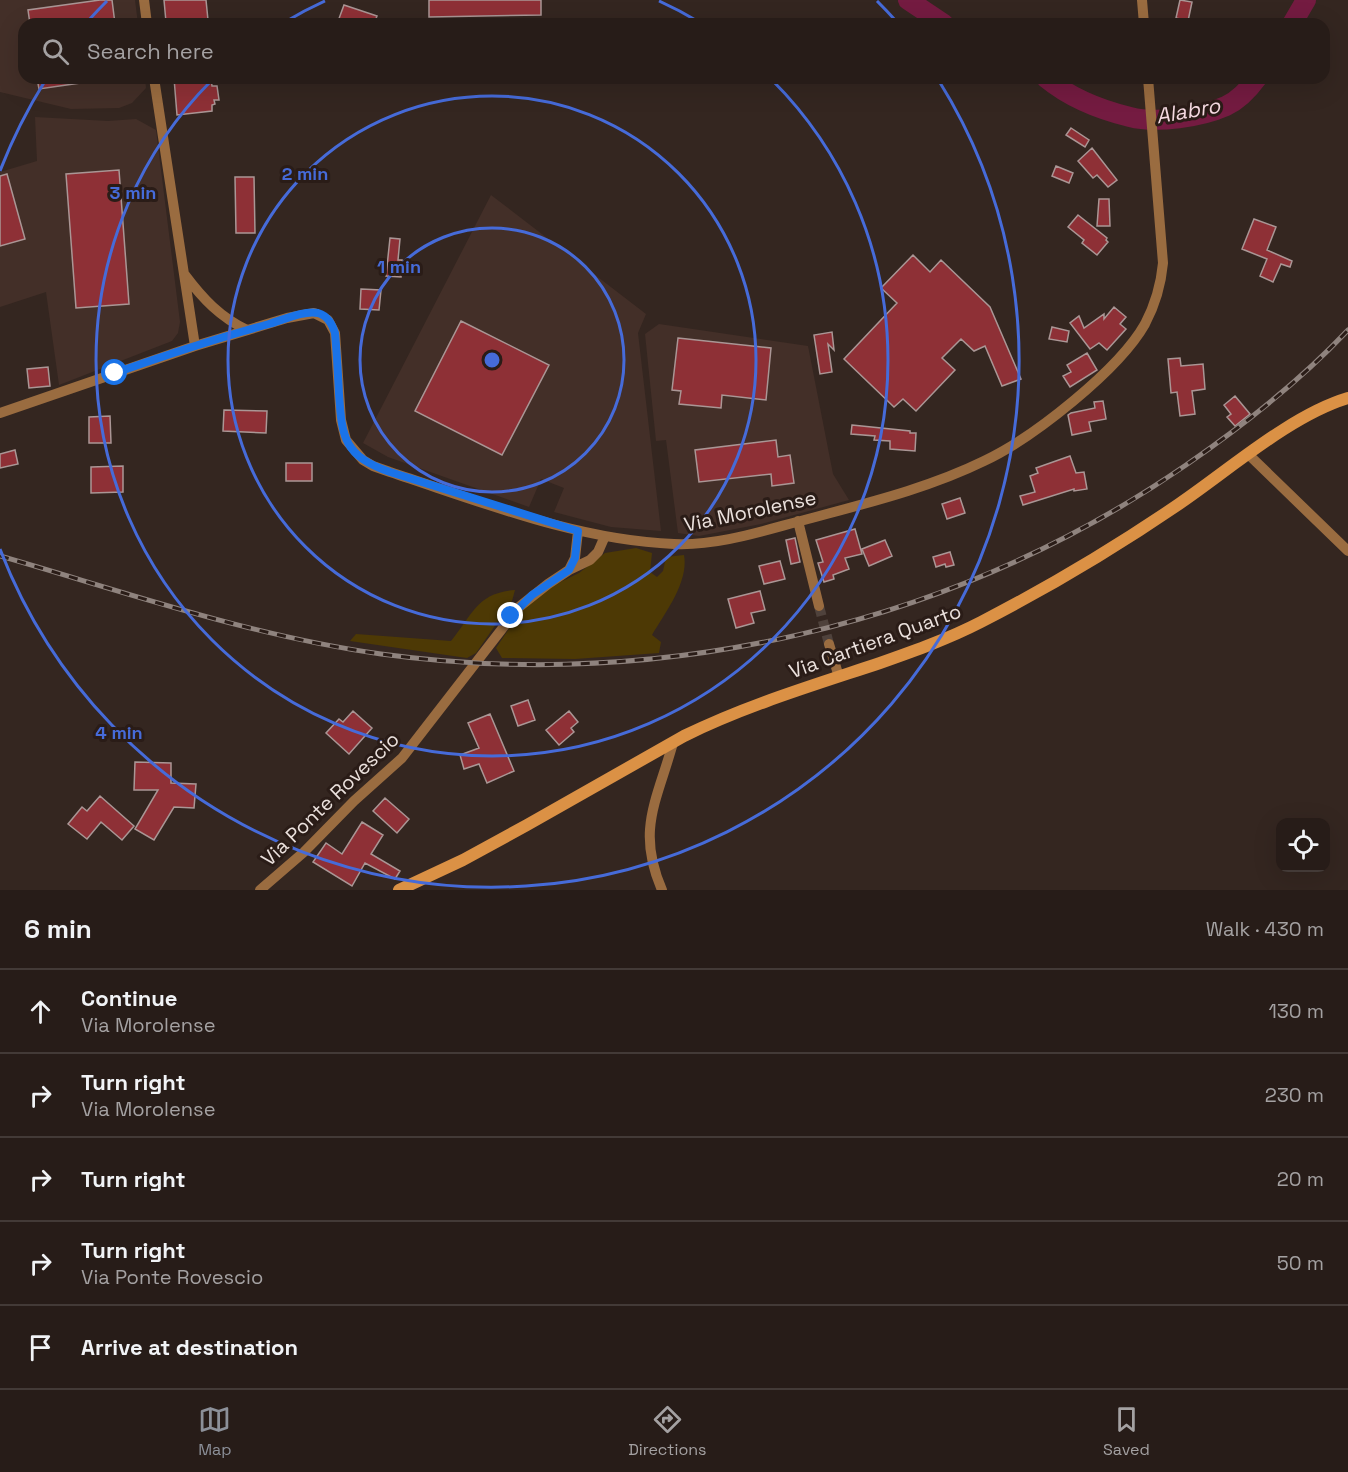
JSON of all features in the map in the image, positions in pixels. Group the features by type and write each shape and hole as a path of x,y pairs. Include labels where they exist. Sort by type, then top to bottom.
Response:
{"street":[{"path":"144,0 146,18"},
{"path":"1142,0 1144,18"},
{"path":"155,84 195,346"},
{"name":"Via Morolense","path":"0,413 195,346 309,313 319,314 326,317 335,333 343,432 351,448 373,466 578,531 605,536 669,544 698,544 737,537 798,521 932,482 993,457 1014,445 1053,416 1120,357 1145,323 1155,301 1161,277 1162,243 1149,84"},
{"path":"183,272 213,308 228,320 247,330"},
{"name":"Via Cartiera Quarto","path":"399,890 519,830 673,743 730,715 944,639 995,615 1120,543 1303,418 1348,399"},
{"path":"1249,455 1348,551"},
{"path":"798,521 819,606"},
{"path":"569,570 575,558 578,531"},
{"path":"569,570 593,557 601,548 605,536"},
{"name":"Via Ponte Rovescio","path":"260,890 304,852 360,795 398,762 523,603 569,570"},
{"path":"830,644 839,677"},
{"path":"662,890 651,856 649,822 673,743"}],"shaded area":[{"path":"0,0 135,0 137,18 18,18 18,84 146,84 146,88 132,103 119,108 71,109 0,92"},
{"path":"35,117 108,121 136,119 156,130 180,322 178,333 172,341 59,385 46,292 0,307 0,172 37,161"},
{"path":"491,195 646,314 638,333 661,531 611,527 554,512 564,488 541,479 529,507 388,457 363,443"},
{"path":"659,324 808,346 833,474 849,500 761,524 699,536 678,533 666,440 656,441 645,334"},
{"path":"636,548 652,553 650,572 657,577 663,571 666,557 684,555 685,565 680,586 652,635 661,642 659,653 575,659 502,658 496,648 521,611 546,589 579,573 605,553"},
{"path":"515,590 512,601 476,653 467,658 350,641 356,634 451,641 484,600 492,595"}],"building":[{"path":"112,0 114,18 29,18 28,10"},
{"path":"164,0 206,0 208,18 166,18"},
{"path":"429,0 541,0 541,15 429,17"},
{"path":"1180,0 1192,2 1189,18 1176,18"},
{"path":"344,5 377,16 376,18 339,18"},
{"path":"38,84 73,84 39,89"},
{"path":"174,84 217,86 219,100 214,100 212,111 177,115"},
{"path":"1071,128 1089,140 1085,147 1066,135"},
{"path":"1092,148 1117,180 1108,187 1097,175 1093,178 1078,161"},
{"path":"1056,166 1073,173 1069,183 1052,176"},
{"path":"119,170 129,304 76,308 66,174"},
{"path":"7,174 25,239 0,246 0,176"},
{"path":"235,177 254,177 255,233 236,233"},
{"path":"1099,199 1109,199 1110,226 1097,226"},
{"path":"1078,215 1107,238 1108,242 1097,255 1068,227"},
{"path":"1254,219 1276,227 1267,250 1292,261 1290,267 1281,264 1273,282 1260,276 1267,259 1242,249"},
{"path":"390,238 400,239 398,260 402,260 401,277 386,276"},
{"path":"913,255 930,272 941,260 990,307 1021,379 1002,386 985,346 974,351 961,339 942,358 955,370 916,411 903,399 894,407 844,359 897,303 881,288"},
{"path":"361,289 381,290 379,310 360,309"},
{"path":"1114,307 1126,317 1120,324 1126,329 1107,350 1099,343 1090,349 1070,323 1079,316 1084,328 1104,314 1104,319"},
{"path":"461,321 549,365 502,455 415,411"},
{"path":"1052,327 1069,331 1067,342 1049,339"},
{"path":"832,332 834,350 828,344 832,372 820,374 814,335"},
{"path":"678,338 771,348 766,400 722,395 721,408 679,404 681,391 672,390"},
{"path":"1087,353 1097,370 1070,387 1063,376 1071,372 1067,365"},
{"path":"1180,358 1181,366 1203,364 1205,389 1192,391 1195,414 1180,416 1177,392 1171,393 1168,359"},
{"path":"48,367 50,386 29,388 27,369"},
{"path":"1235,396 1250,414 1235,426 1227,417 1231,414 1224,405"},
{"path":"1103,401 1106,419 1089,422 1091,431 1072,435 1068,415 1095,408 1094,402"},
{"path":"224,410 267,411 266,433 223,431"},
{"path":"110,416 111,443 89,443 89,417"},
{"path":"852,425 916,433 915,451 890,449 890,441 874,440 875,436 851,434"},
{"path":"776,440 778,457 790,455 794,483 772,486 771,474 699,482 695,450"},
{"path":"15,450 18,464 0,468 0,454"},
{"path":"1070,456 1076,473 1084,472 1087,489 1074,491 1074,489 1023,505 1020,496 1035,492 1030,476 1038,473 1036,468"},
{"path":"286,463 312,463 312,481 286,481"},
{"path":"123,466 123,492 91,493 91,467"},
{"path":"960,498 965,513 947,519 942,504"},
{"path":"855,529 862,554 845,558 849,569 833,575 834,579 824,582 818,563 823,562 816,540"},
{"path":"795,538 800,562 791,564 786,540"},
{"path":"885,540 892,556 869,566 862,549"},
{"path":"950,552 954,565 946,567 945,564 936,567 933,557"},
{"path":"780,561 785,579 764,584 759,566"},
{"path":"760,591 765,610 751,613 754,623 736,628 728,599"},
{"path":"528,700 535,720 518,726 511,706"},
{"path":"353,711 372,728 349,754 326,733 339,719 343,722"},
{"path":"569,711 578,722 571,728 574,732 559,745 546,730"},
{"path":"490,714 514,771 487,783 479,764 464,769 460,755 479,748 468,723"},
{"path":"135,762 171,763 171,783 196,784 194,808 174,807 154,840 135,829 158,790 134,790"},
{"path":"100,796 134,826 122,840 101,822 87,839 68,824 82,807 87,811"},
{"path":"385,798 409,819 397,833 373,811"},
{"path":"362,822 383,835 371,854 400,871 395,879 365,863 352,886 313,862 326,843 342,854"}],"waterway":[{"name":"Alabro","path":"908,0 935,18"},
{"name":"Alabro","path":"1296,18 1306,0"},
{"name":"Alabro","path":"1055,84 1097,107 1130,117 1153,120 1192,116 1216,110 1235,101 1252,84"}],"tunnel":[{"path":"819,606 829,644"}],"railway":[{"path":"0,556 236,625 381,654 487,663 592,663 697,653 801,634 903,606 1001,568 1096,521 1186,465 1229,434 1291,385 1348,330"}],"route":[{"path":"115,373 287,318 314,313 326,317 335,333 343,432 351,448 363,460 390,472 578,531 575,558 569,570 532,595 511,616"}]}
